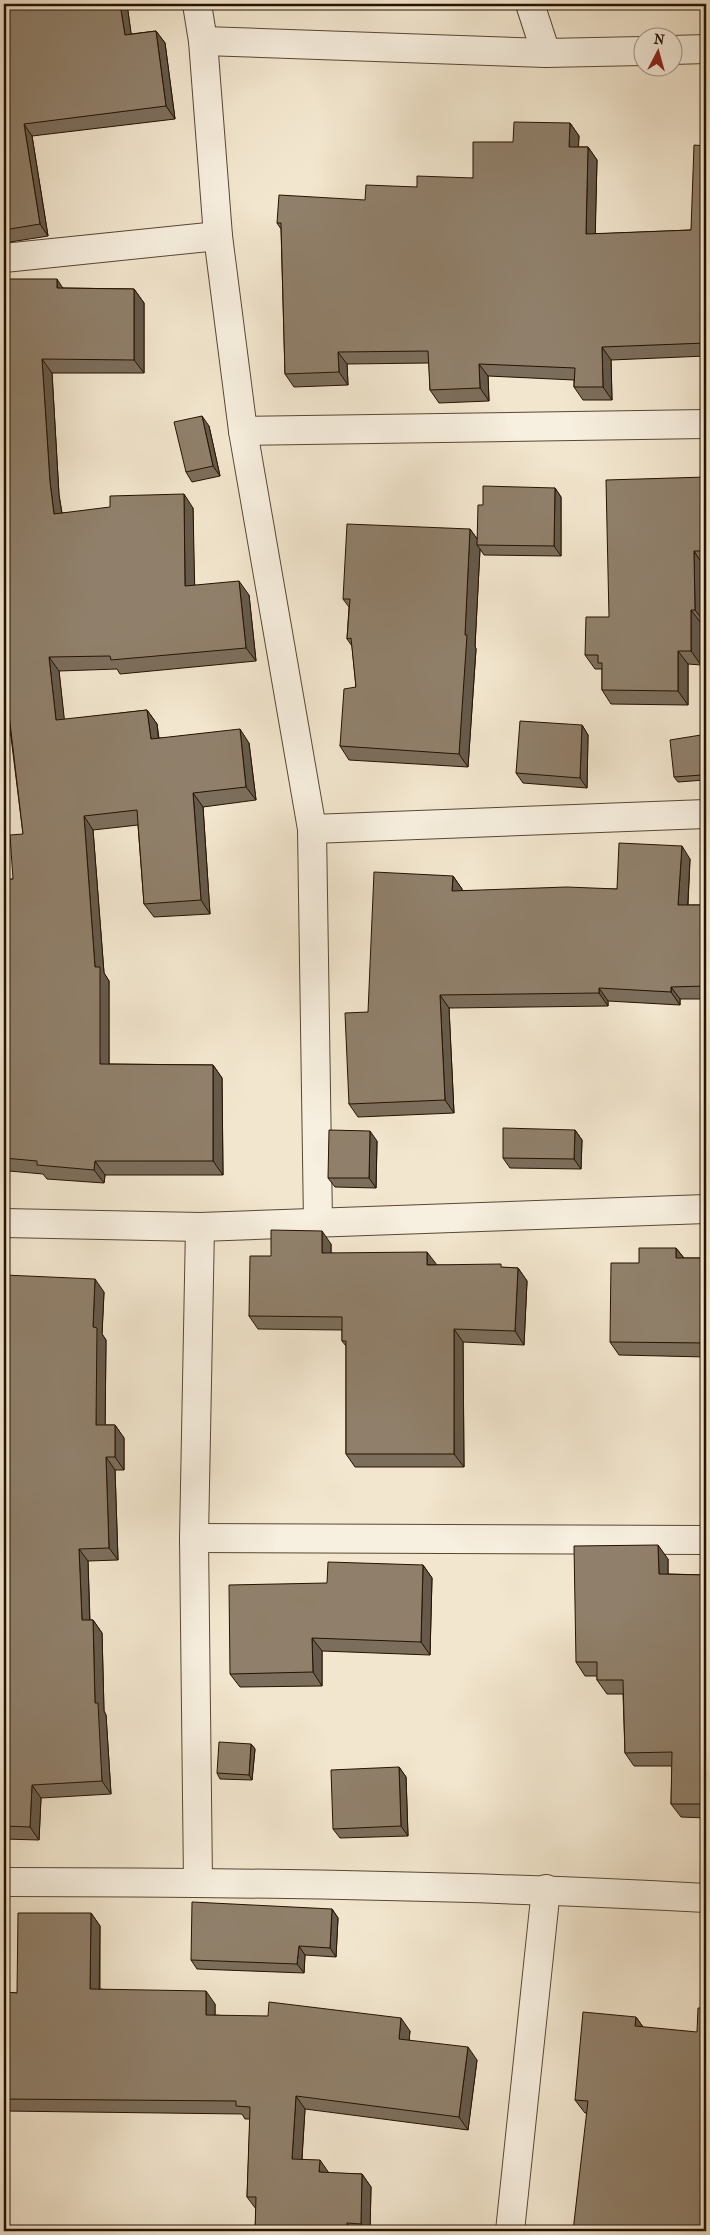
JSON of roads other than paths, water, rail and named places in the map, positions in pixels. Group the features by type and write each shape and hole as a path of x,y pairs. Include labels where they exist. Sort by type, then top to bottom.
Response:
{"street":[{"path":"196,4 203,41 218,236 243,431 312,829 318,1222"},
{"path":"530,4 546,53"},
{"path":"203,41 546,53 632,51"},
{"path":"682,50 706,49"},
{"path":"4,258 218,236"},
{"path":"243,431 706,424"},
{"path":"312,829 706,814"},
{"path":"4,1223 200,1227 706,1209"},
{"path":"198,1882 194,1538 200,1227"},
{"path":"194,1538 706,1540"},
{"path":"4,1882 198,1882 546,1889 706,1898"},
{"path":"510,2231 546,1889"}]}
